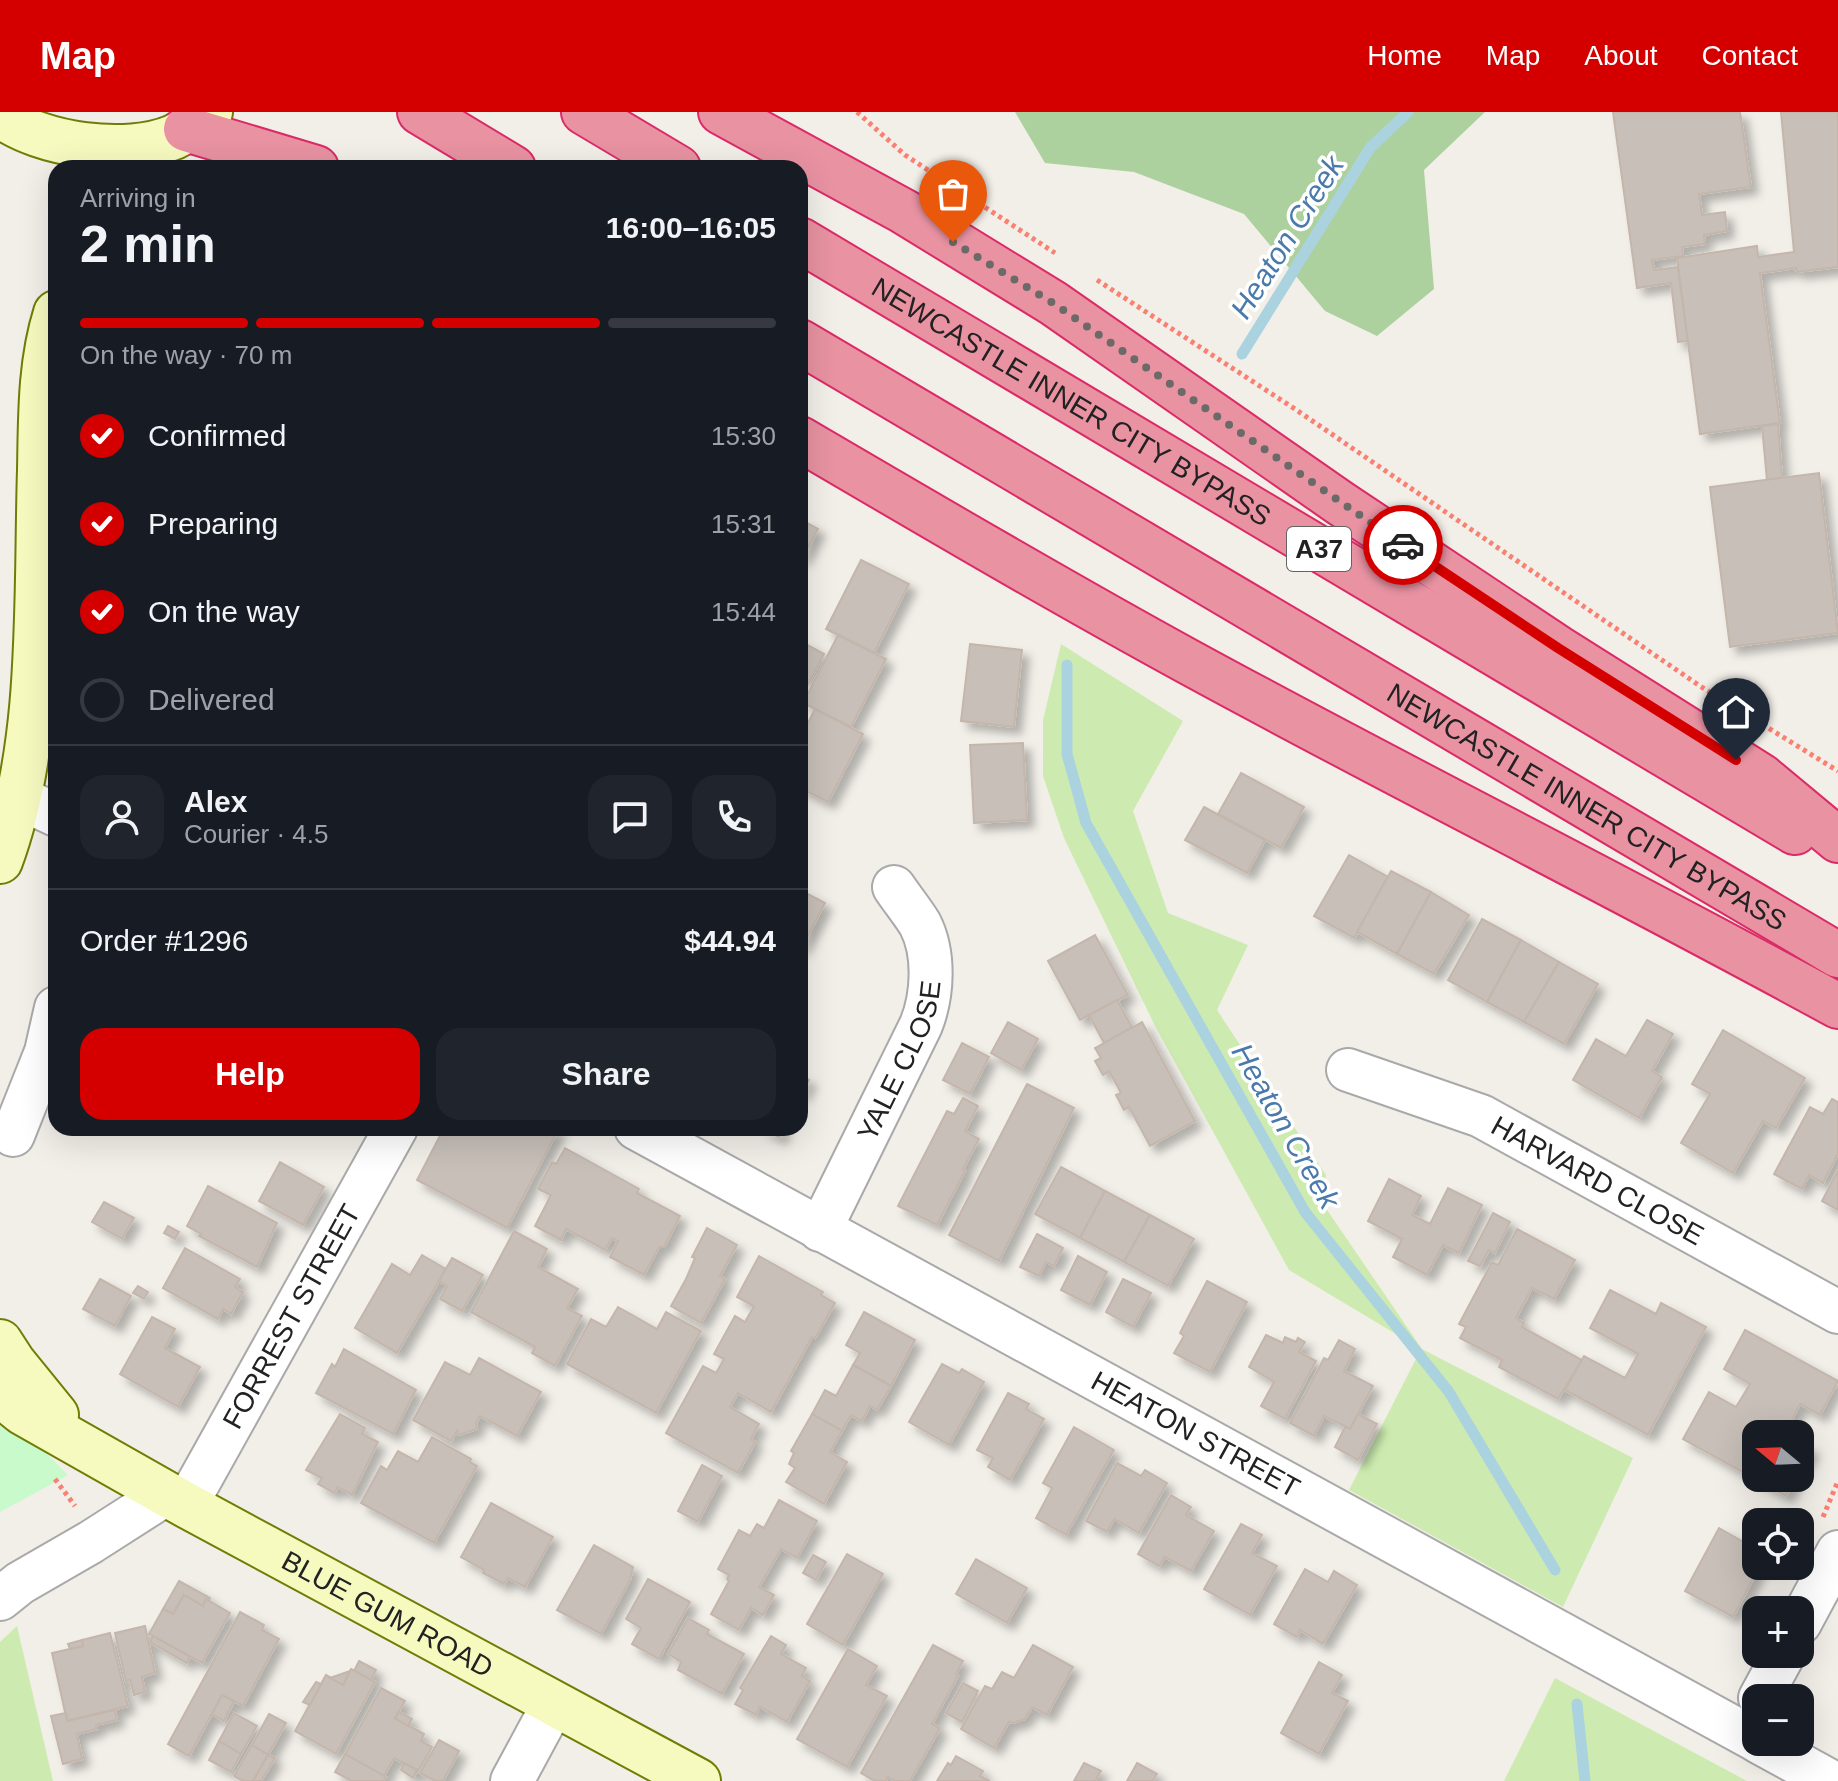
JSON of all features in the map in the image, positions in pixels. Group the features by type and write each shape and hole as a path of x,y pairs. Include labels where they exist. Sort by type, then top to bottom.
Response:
{"highway":[{"path":"420,112 500,160"},
{"path":"584,112 665,160"},
{"path":"721,112 903,211 1053,303 1353,511 1558,648 1761,776 1838,840"},
{"path":"195,123 294,160"},
{"name":"NEWCASTLE INNER CITY BYPASS","path":"808,245 1838,857"},
{"name":"NEWCASTLE INNER CITY BYPASS","path":"808,347 1838,955"},
{"path":"808,444 1187,661 1838,1006"}],"main road":[{"path":"0,115 46,137 74,143 137,146 195,123"},
{"path":"151,160 195,123"},
{"path":"0,861 38,807 32,705 43,381 48,355"},
{"name":"BLUE GUM ROAD","path":"0,1342 80,1445"},
{"name":"BLUE GUM ROAD","path":"0,1394 22,1412 176,1499 698,1781"}],"street":[{"name":"YALE CLOSE","path":"820,1230 921,1025 928,1002 929,970 925,936 894,887"},
{"path":"13,1135 48,1043"},
{"name":"HARVARD CLOSE","path":"1348,1070 1481,1116 1838,1312"},
{"name":"FORREST STREET","path":"176,1499 391,1136"},
{"name":"HEATON STREET","path":"650,1136 820,1230 1742,1717"},
{"path":"0,1599 20,1583 110,1531 176,1499"},
{"path":"1814,1597 1838,1552"},
{"path":"512,1781 554,1703"},
{"name":"HEATON STREET","path":"1797,1756 1830,1781"}],"path":[{"path":"857,112 905,155 1061,257"},
{"path":"1087,274 1295,409 1700,686 1838,771"}],"green space":[{"path":"1015,112 1485,112 1424,170 1434,289 1377,336 1325,311 1244,214 1134,172 1045,163"},
{"path":"1061,644 1183,721 1133,811 1168,913 1248,945 1217,1010 1326,1175 1323,1204 1422,1349 1633,1458 1563,1607 1349,1490 1421,1349 1289,1270 1155,1026 1064,838 1043,776 1043,720"},
{"path":"0,1407 68,1475 0,1512"},
{"path":"17,1626 53,1781 0,1781 0,1642"},
{"path":"1555,1678 1747,1781 1504,1781"}],"building":[{"path":"1613,112 1740,112 1751,187 1699,194 1702,215 1725,212 1727,231 1704,235 1705,244 1682,247 1683,256 1652,260 1654,270 1678,267 1688,341 1678,342 1671,283 1637,288"},
{"path":"1781,112 1838,112 1838,267 1760,273 1780,423 1700,434 1677,258 1757,246 1758,257 1794,252"},
{"path":"1778,424 1782,478 1767,480 1762,426"},
{"path":"1819,473 1838,633 1730,647 1710,487"},
{"path":"808,523 818,529 808,548"},
{"path":"861,560 909,584 874,653 826,629"},
{"path":"838,635 886,659 851,727 808,706 808,693"},
{"path":"970,644 1022,650 1014,727 961,721"},
{"path":"808,645 824,654 808,684"},
{"path":"815,709 863,734 828,802 808,792 808,723"},
{"path":"1023,743 1027,820 974,823 970,745"},
{"path":"1241,773 1304,807 1281,848 1218,814"},
{"path":"1204,807 1265,840 1247,873 1185,840"},
{"path":"1349,855 1388,877 1354,938 1314,916"},
{"path":"1391,871 1431,892 1397,954 1357,932"},
{"path":"1431,892 1469,915 1434,974 1397,954"},
{"path":"808,894 825,903 808,936"},
{"path":"1482,919 1521,940 1487,1002 1448,980"},
{"path":"1095,935 1128,995 1080,1020 1048,961"},
{"path":"1521,940 1559,962 1524,1022 1487,1002"},
{"path":"1559,962 1598,984 1564,1044 1524,1022"},
{"path":"1117,1000 1132,1027 1104,1043 1089,1015"},
{"path":"1647,1020 1673,1034 1652,1071 1662,1077 1639,1118 1573,1080 1596,1039 1626,1056"},
{"path":"1008,1022 1038,1039 1021,1070 991,1053"},
{"path":"1142,1022 1195,1121 1150,1146 1129,1107 1124,1110 1116,1095 1121,1093 1109,1071 1103,1075 1095,1061 1101,1058 1095,1048"},
{"path":"1723,1030 1805,1078 1776,1128 1763,1121 1733,1173 1681,1143 1710,1094 1692,1084"},
{"path":"962,1043 989,1057 970,1094 943,1080"},
{"path":"1027,1084 1074,1108 999,1261 949,1235"},
{"path":"963,1098 978,1106 965,1131 979,1139 937,1225 898,1206 947,1111 954,1114"},
{"path":"1832,1099 1838,1102 1838,1154 1823,1183 1809,1175 1802,1189 1774,1174 1810,1107 1823,1114"},
{"path":"440,1136 555,1136 507,1228 417,1180"},
{"path":"565,1148 680,1216 664,1247 659,1247 644,1275 610,1257 618,1241 612,1238 605,1250 566,1229 561,1240 535,1226 551,1195 538,1189 552,1162 556,1164"},
{"path":"280,1162 324,1187 303,1225 259,1201"},
{"path":"1061,1167 1105,1191 1080,1238 1035,1214"},
{"path":"1838,1170 1838,1210 1822,1201"},
{"path":"1389,1179 1421,1196 1412,1215 1430,1224 1448,1188 1482,1205 1459,1253 1443,1245 1427,1275 1393,1257 1402,1239 1368,1221"},
{"path":"208,1186 277,1223 257,1267 199,1236 201,1234 187,1226"},
{"path":"1105,1191 1150,1215 1124,1262 1080,1238"},
{"path":"104,1202 134,1218 122,1239 92,1222"},
{"path":"1493,1213 1510,1222 1495,1253 1489,1250 1480,1266 1468,1261"},
{"path":"1150,1215 1194,1239 1168,1286 1124,1262"},
{"path":"168,1226 179,1232 175,1239 164,1233"},
{"path":"707,1228 737,1245 720,1276 725,1279 701,1323 671,1306"},
{"path":"1517,1229 1575,1260 1554,1299 1532,1288 1516,1318 1524,1323 1522,1327 1582,1360 1558,1399 1499,1367 1502,1360 1460,1338 1466,1327 1459,1324 1492,1262 1498,1265"},
{"path":"514,1231 547,1249 538,1267 578,1289 567,1308 582,1316 555,1366 532,1353 535,1347 471,1312"},
{"path":"1037,1234 1063,1248 1054,1266 1046,1262 1039,1276 1020,1267"},
{"path":"185,1248 240,1279 235,1287 243,1292 231,1314 223,1309 218,1319 163,1288"},
{"path":"422,1255 446,1269 397,1353 355,1328 392,1264 410,1275"},
{"path":"759,1256 823,1292 821,1295 835,1303 815,1338 812,1337 771,1412 738,1393 730,1407 759,1424 751,1439 755,1442 738,1473 666,1433 703,1366 716,1373 724,1359 714,1354 735,1316 745,1322 754,1306 737,1297"},
{"path":"1078,1256 1107,1272 1090,1305 1061,1290"},
{"path":"452,1258 483,1275 462,1311 440,1299 447,1286 439,1281"},
{"path":"100,1279 131,1296 115,1326 83,1309"},
{"path":"1123,1279 1151,1293 1133,1327 1106,1312"},
{"path":"1207,1281 1247,1302 1210,1372 1174,1353 1184,1336 1180,1333"},
{"path":"138,1286 148,1292 144,1299 133,1293"},
{"path":"1610,1290 1656,1314 1661,1303 1706,1327 1648,1435 1565,1390 1584,1356 1625,1378 1638,1354 1590,1328"},
{"path":"618,1307 657,1329 666,1312 701,1331 656,1413 567,1364 591,1319 606,1327"},
{"path":"864,1312 915,1340 891,1386 853,1365 860,1353 846,1345"},
{"path":"152,1317 175,1329 165,1348 200,1367 178,1407 120,1374"},
{"path":"1745,1330 1838,1381 1820,1415 1800,1404 1792,1420 1742,1420 1742,1472 1683,1439 1709,1392 1736,1407 1750,1384 1724,1369"},
{"path":"1266,1335 1283,1343 1285,1337 1296,1342 1298,1338 1305,1342 1299,1352 1316,1361 1285,1419 1261,1406 1274,1382 1249,1367"},
{"path":"1339,1340 1355,1349 1344,1371 1373,1386 1350,1429 1324,1416 1314,1436 1290,1423 1324,1358 1328,1360"},
{"path":"344,1349 416,1390 393,1434 316,1393"},
{"path":"479,1358 541,1392 517,1436 480,1416 477,1429 458,1435 457,1431 451,1441 413,1420 445,1362 470,1375"},
{"path":"942,1364 959,1373 962,1369 984,1382 949,1445 909,1422"},
{"path":"853,1365 891,1386 877,1410 870,1406 862,1421 851,1415 842,1431 812,1414 825,1390 836,1396"},
{"path":"1008,1393 1029,1404 1026,1409 1044,1419 1010,1480 988,1467 993,1458 977,1450"},
{"path":"340,1414 365,1428 362,1434 378,1442 352,1495 338,1487 334,1493 318,1484 322,1478 306,1470"},
{"path":"812,1414 842,1431 830,1452 847,1462 824,1504 786,1482 795,1468 789,1464 794,1453 791,1451"},
{"path":"1358,1414 1377,1424 1358,1460 1335,1447 1345,1427 1350,1429"},
{"path":"1074,1427 1114,1450 1066,1535 1036,1518 1052,1488 1043,1483"},
{"path":"432,1437 471,1459 470,1462 477,1466 434,1543 361,1503 381,1466 387,1470 398,1451 418,1462"},
{"path":"1117,1463 1141,1476 1145,1470 1167,1483 1139,1533 1114,1519 1107,1532 1086,1521"},
{"path":"702,1465 722,1476 698,1522 678,1511"},
{"path":"1171,1495 1191,1507 1186,1515 1214,1531 1191,1571 1165,1557 1159,1566 1138,1554"},
{"path":"779,1500 817,1521 797,1558 781,1549 759,1587 774,1595 763,1615 751,1608 739,1630 711,1614 729,1581 729,1575 718,1569 739,1530 750,1536 757,1524 764,1528"},
{"path":"491,1503 553,1537 525,1587 508,1578 504,1584 461,1557"},
{"path":"1241,1524 1262,1535 1252,1553 1277,1566 1250,1615 1204,1589"},
{"path":"1719,1528 1742,1541 1742,1580 1753,1580 1733,1617 1685,1591"},
{"path":"594,1545 633,1567 630,1580 601,1634 557,1610"},
{"path":"847,1554 883,1574 843,1645 807,1624"},
{"path":"813,1555 826,1562 816,1580 803,1573"},
{"path":"976,1559 1027,1588 1007,1623 956,1594"},
{"path":"1305,1569 1328,1582 1334,1571 1357,1585 1323,1644 1300,1630 1297,1637 1274,1624"},
{"path":"648,1579 690,1602 659,1659 632,1644 641,1628 626,1619"},
{"path":"179,1581 210,1598 209,1601 206,1599 203,1606 184,1595 173,1614 163,1609"},
{"path":"184,1595 203,1606 206,1599 230,1613 202,1663 149,1634 163,1609 173,1614"},
{"path":"240,1612 264,1625 262,1630 279,1639 243,1706 222,1695 189,1756 168,1744"},
{"path":"688,1618 709,1630 707,1634 744,1654 722,1694 678,1670 681,1662 668,1654"},
{"path":"145,1626 155,1673 142,1677 145,1692 134,1695 130,1680 126,1681 115,1633"},
{"path":"110,1633 128,1706 67,1721 52,1653 83,1646 82,1640"},
{"path":"153,1636 190,1657 187,1663 150,1642"},
{"path":"771,1636 786,1645 781,1654 806,1668 802,1676 810,1681 787,1722 760,1707 756,1715 735,1704 743,1690 740,1688"},
{"path":"82,1640 83,1646 70,1649 68,1644"},
{"path":"933,1645 963,1661 932,1724 940,1728 910,1781 895,1781 888,1777 886,1781 875,1781 861,1773"},
{"path":"1033,1645 1073,1667 1047,1715 1032,1707 1025,1719 1009,1722 994,1748 961,1729 985,1686 992,1689 1002,1672 1014,1678"},
{"path":"848,1649 877,1666 866,1685 887,1696 847,1767 797,1739"},
{"path":"359,1661 376,1670 371,1680 354,1671"},
{"path":"1319,1662 1342,1675 1332,1693 1348,1701 1319,1754 1281,1733"},
{"path":"351,1669 375,1682 336,1754 295,1731 326,1675 343,1685"},
{"path":"350,1671 343,1685 330,1678"},
{"path":"316,1682 321,1684 310,1705 303,1702"},
{"path":"963,1683 978,1691 962,1722 946,1713"},
{"path":"381,1688 405,1701 395,1718 424,1734 421,1741 432,1747 418,1771 394,1758 384,1776 345,1754"},
{"path":"222,1695 234,1701 224,1721 212,1714"},
{"path":"115,1710 117,1720 77,1734 82,1759 63,1764 51,1716 66,1713 67,1721"},
{"path":"399,1712 412,1719 408,1726 395,1718"},
{"path":"234,1713 257,1726 241,1754 219,1741"},
{"path":"269,1714 286,1723 268,1755 252,1745"},
{"path":"439,1740 459,1751 443,1781 435,1781 420,1773"},
{"path":"219,1741 241,1754 231,1772 209,1760"},
{"path":"252,1745 268,1755 253,1781 243,1781 234,1776"},
{"path":"345,1754 386,1777 383,1781 352,1781 335,1772"},
{"path":"268,1755 275,1758 261,1781 253,1781"},
{"path":"956,1756 983,1771 980,1776 990,1781 937,1781"},
{"path":"404,1763 417,1770 413,1778 401,1770"},
{"path":"1084,1763 1101,1771 1095,1781 1074,1781"},
{"path":"1137,1763 1157,1774 1153,1781 1127,1781"}],"waterway":[{"name":"Heaton Creek","path":"1242,354 1370,148 1408,112"},
{"name":"Heaton Creek","path":"1067,665 1067,754 1086,823 1305,1212 1449,1392 1555,1570"},
{"name":"Heaton Creek","path":"1577,1704 1585,1781"}],"way so far":[{"path":"953,242 1053,303 1403,545"}],"route":[{"path":"1403,545 1558,648 1736,760"}]}
